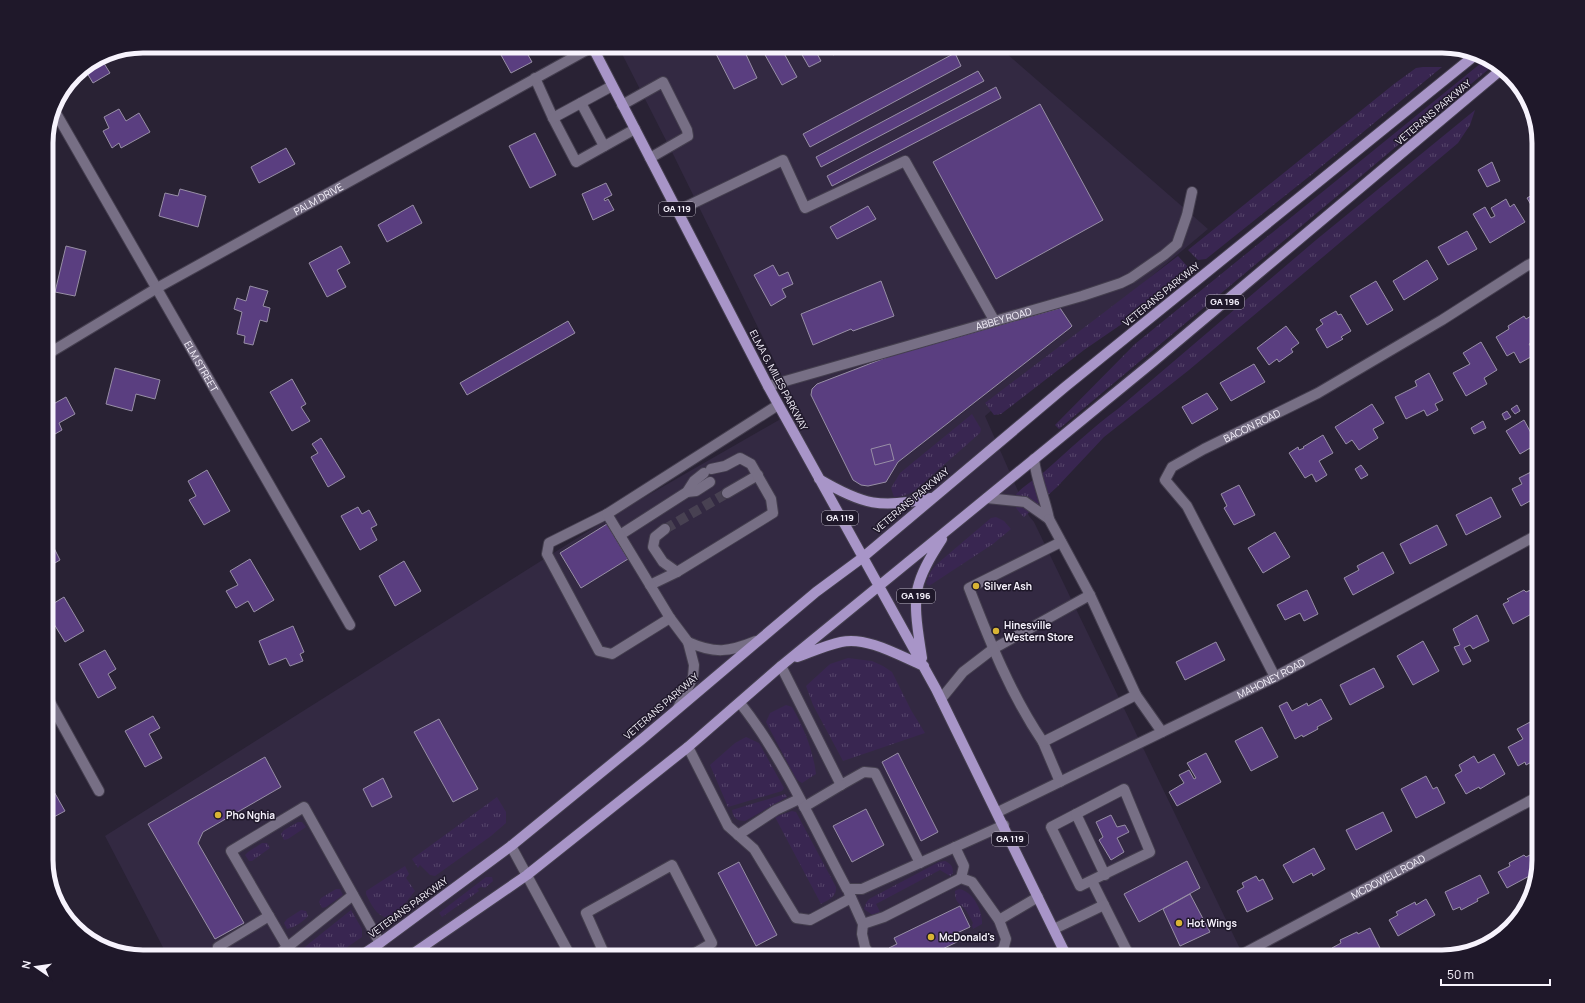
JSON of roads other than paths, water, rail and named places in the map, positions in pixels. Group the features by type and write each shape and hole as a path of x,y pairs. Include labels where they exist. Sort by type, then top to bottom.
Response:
{"main road":[{"name":"ELMA G. MILES PARKWAY","path":"596,53 634,129 778,405 878,587 924,666 998,812"},
{"name":"VETERANS PARKWAY","path":"370,950 511,846 641,740 816,592 862,558 1065,387 1472,58"},
{"name":"VETERANS PARKWAY","path":"418,950 527,875 688,747 781,666 1153,362 1498,73"},
{"path":"819,479 840,491 871,503 907,503 933,498"},
{"name":"GA 196","path":"924,666 917,619 916,596 918,584 928,562 946,532"},
{"path":"790,659 842,641 860,641 882,648 924,666"},
{"name":"GA 119","path":"998,812 1064,950"}],"street":[{"name":"PALM DRIVE","path":"53,351 157,288 580,53"},
{"path":"535,78 553,118 576,162 634,129"},
{"path":"622,105 663,82 687,130 688,136 650,158"},
{"path":"553,118 612,86"},
{"path":"581,103 604,146"},
{"name":"ELM STREET","path":"57,115 350,625"},
{"path":"677,211 783,160 805,208 905,161 994,320"},
{"name":"ABBEY ROAD","path":"768,386 1103,290 1132,278 1177,244 1187,214 1192,192"},
{"name":"BACON ROAD","path":"1275,677 1188,506 1165,480 1172,467 1204,449 1318,393 1442,320 1532,263"},
{"path":"670,618 612,654 600,651 547,554 549,543 607,514 778,405"},
{"path":"620,535 687,492 694,481 712,474 740,458 752,464 772,499 773,513 676,572 650,585"},
{"path":"1034,459 1035,474 1046,504 1049,519 1090,595 1136,695 1162,732"},
{"path":"727,494 758,475"},
{"path":"987,498 1025,502 1049,519"},
{"path":"607,514 670,618 688,642 694,665 693,677 678,708"},
{"path":"665,529 655,537 653,547 663,562 676,572"},
{"name":"MAHONEY ROAD","path":"998,812 1275,677 1532,538"},
{"path":"1060,782 1043,742 1027,718 993,649 969,588 1061,542"},
{"path":"941,699 963,672 993,649 1090,595"},
{"path":"688,642 705,649 724,651 743,647 760,640"},
{"path":"781,666 841,785"},
{"path":"1043,742 1136,695"},
{"path":"740,703 754,721 789,779 849,894 863,924 862,934 867,950"},
{"path":"53,708 99,791"},
{"path":"688,747 728,826 754,849 796,918 810,920 849,894 862,890 1004,825"},
{"path":"738,835 776,810 802,803 841,785 864,772 875,773 920,863"},
{"path":"1124,789 1150,852 1080,886 1051,827 1076,814 1124,789"},
{"name":"MCDOWELL ROAD","path":"1250,950 1532,800"},
{"path":"290,950 231,850 304,807 380,943"},
{"path":"1076,814 1105,875"},
{"path":"511,846 566,950"},
{"path":"863,924 884,917 960,878 964,866 956,847"},
{"path":"603,950 586,913 672,865 712,943 700,950"},
{"path":"960,878 972,882 999,920 1006,939 1003,950"},
{"path":"1092,881 1126,950"},
{"path":"283,950 353,895"},
{"path":"999,920 1038,897"},
{"path":"1054,929 1104,905"},
{"path":"219,950 218,947 269,916"}],"tunnel":[{"path":"665,529 727,493"}],"place":[{"name":"Silver Ash","path":"976,586"},
{"name":"Hinesville Western Store","path":"996,631"},
{"name":"Pho Nghia","path":"218,815"},
{"name":"Hot Wings","path":"1179,923"},
{"name":"McDonald's","path":"931,937"}]}
